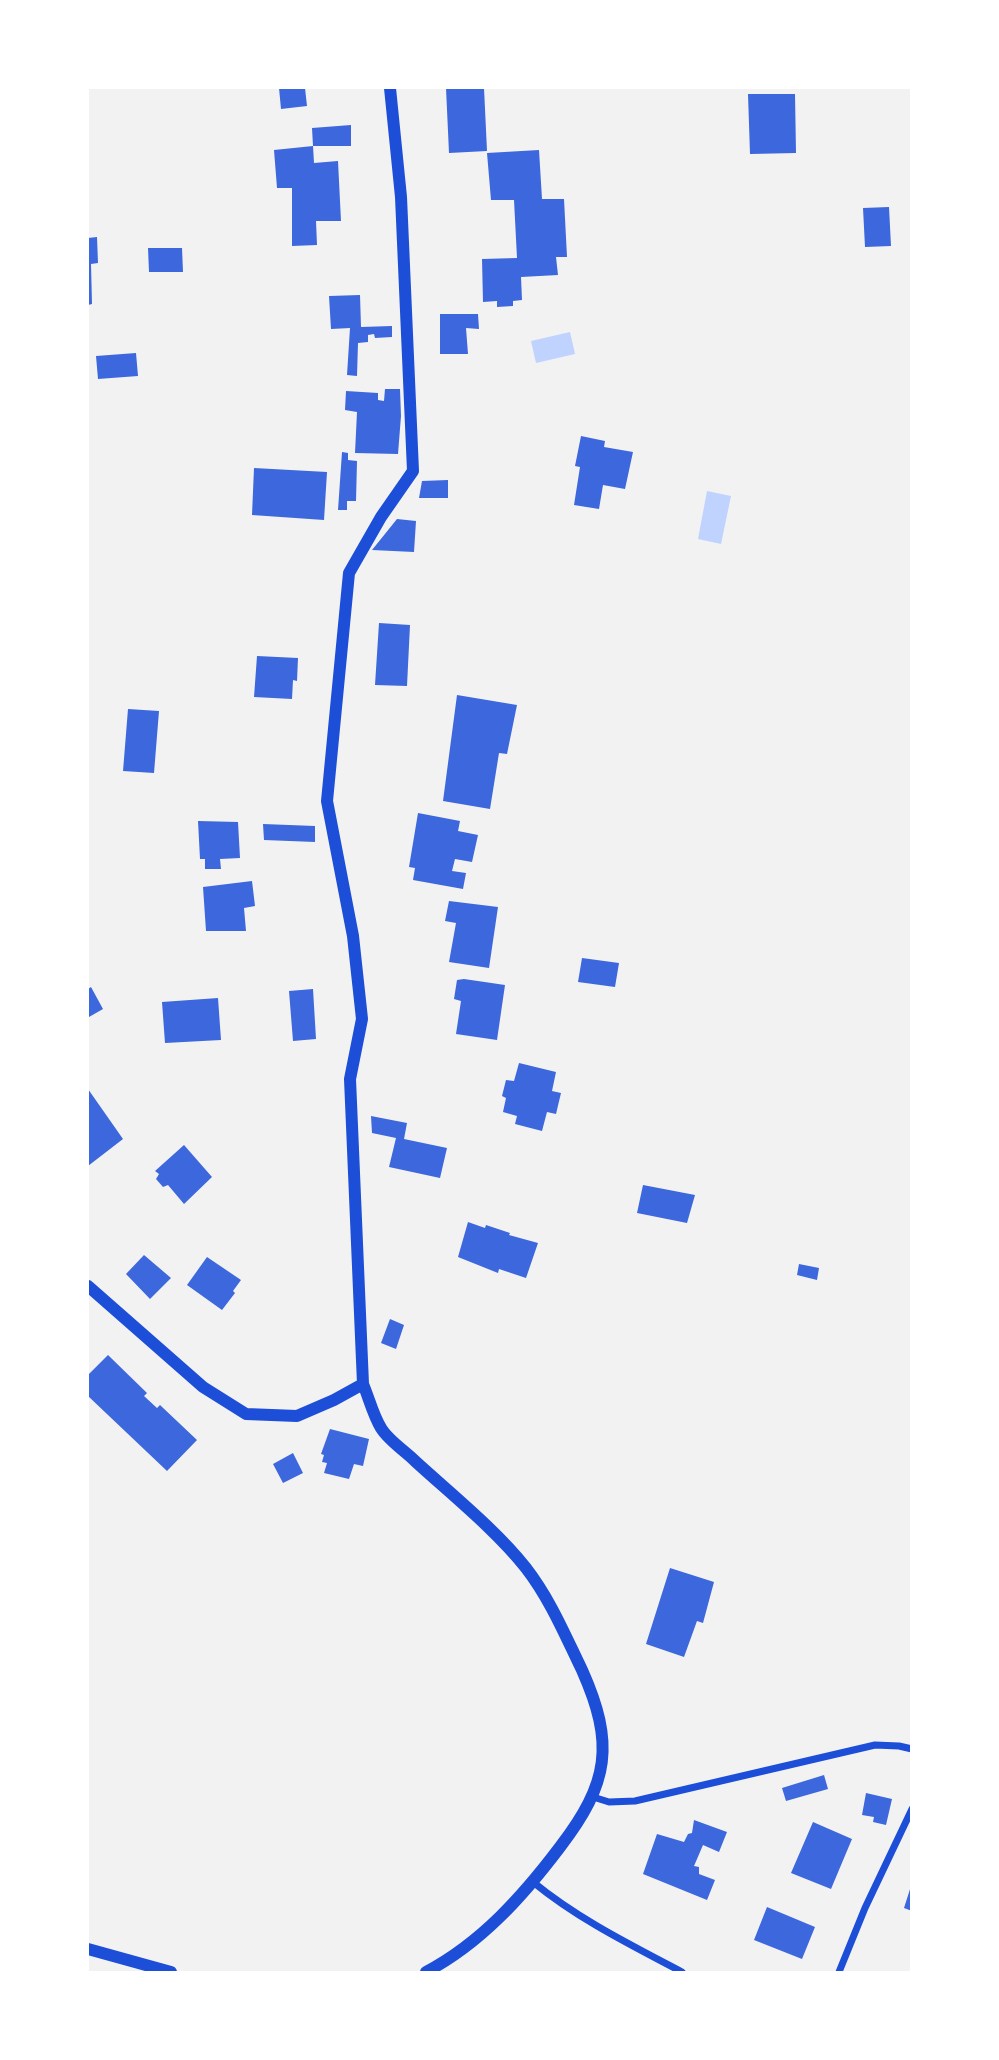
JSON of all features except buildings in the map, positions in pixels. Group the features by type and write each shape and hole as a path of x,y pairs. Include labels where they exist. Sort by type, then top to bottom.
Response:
{"street":[{"path":"390,88 401,197 413,471 349,573 327,801 353,936 362,1019 350,1079 363,1384 381,1429 479,1520 525,1567 555,1611 599,1715 604,1751 601,1773 593,1797 576,1826 533,1882 467,1948 426,1972"},
{"path":"88,1286 203,1387 246,1414 297,1416 363,1384"},
{"path":"593,1797 609,1802 635,1801 875,1745 912,1749"},
{"path":"839,1972 864,1908 912,1809"},
{"path":"533,1882 554,1899 599,1927 682,1972"},
{"path":"88,1949 171,1972"}],"water":[{"path":"570,332 575,354 536,363 531,341"},
{"path":"707,491 731,496 721,544 698,539"}]}
